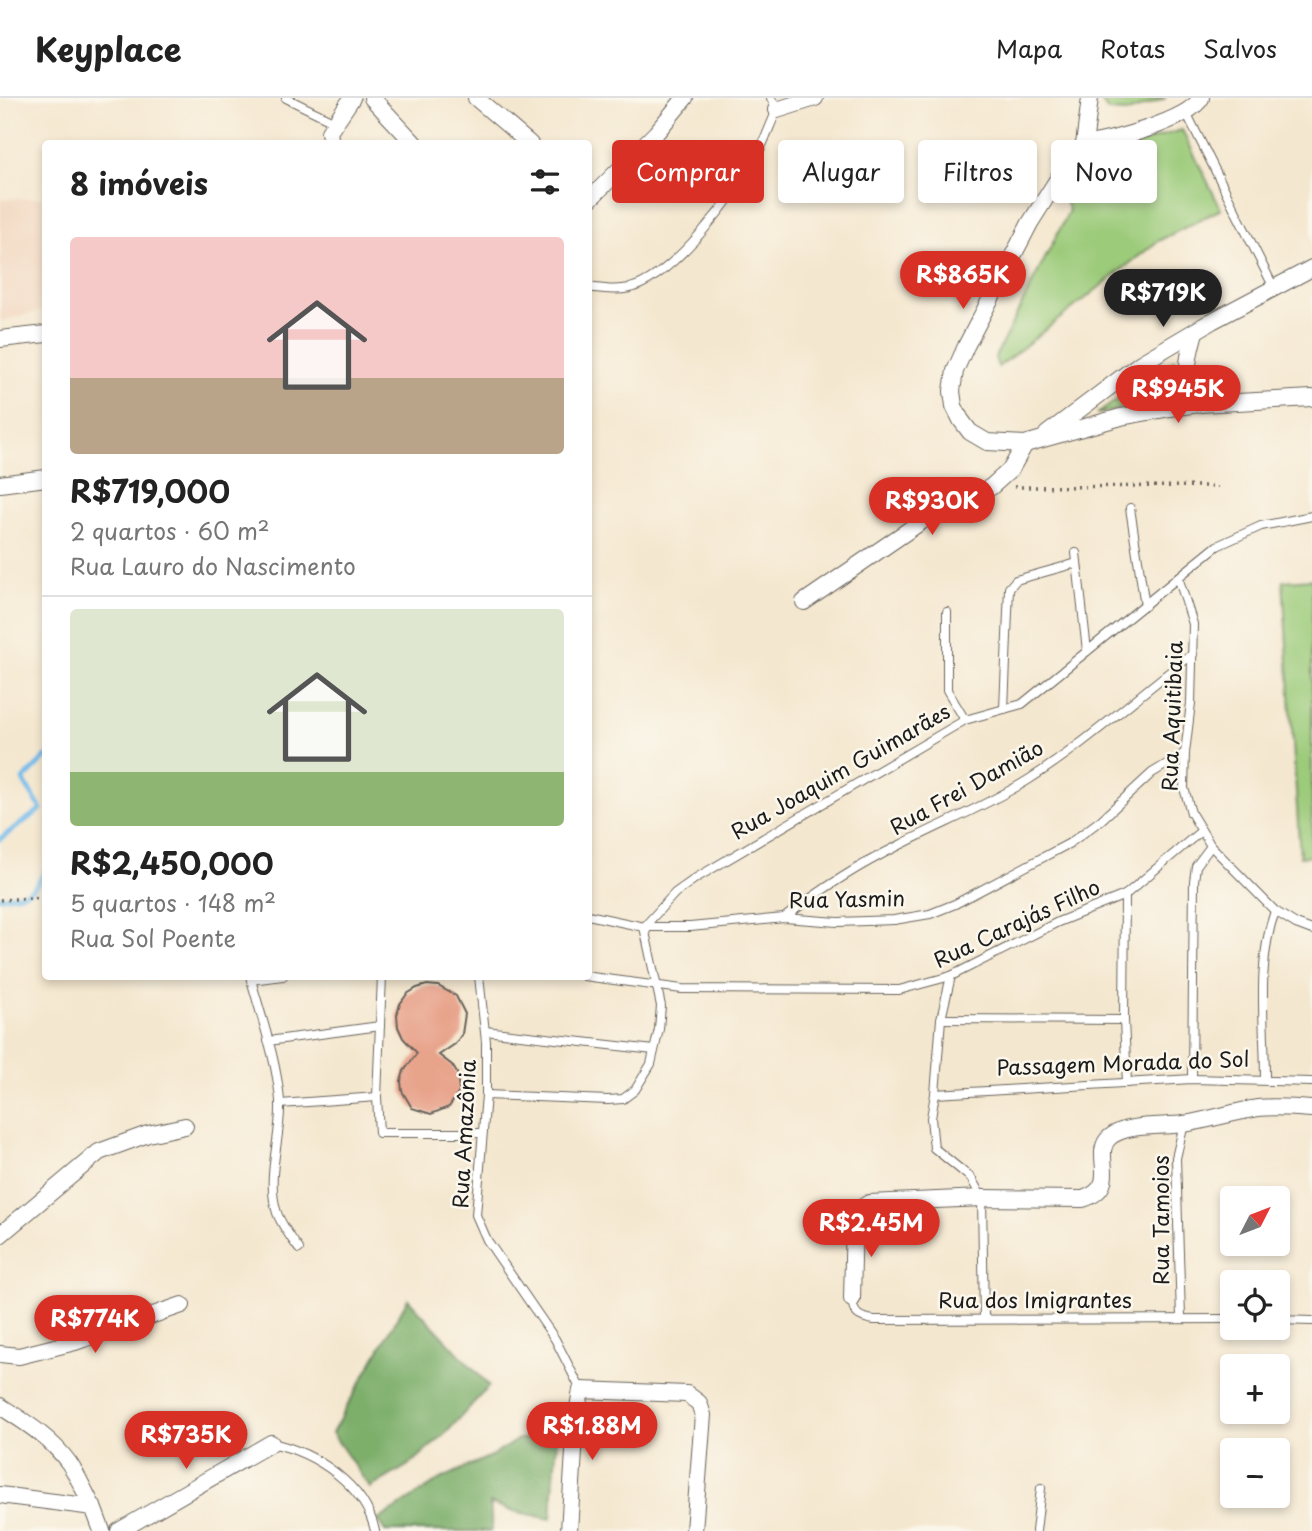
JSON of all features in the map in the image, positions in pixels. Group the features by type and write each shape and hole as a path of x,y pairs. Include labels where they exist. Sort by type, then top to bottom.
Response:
{"street":[{"path":"330,140 329,132 352,98"},
{"path":"373,98 411,140"},
{"path":"476,98 525,140"},
{"path":"774,104 815,98"},
{"path":"1085,140 1090,98"},
{"path":"1116,140 1186,112 1198,104 1201,98"},
{"path":"592,193 656,133 684,99"},
{"path":"1051,190 1030,223 966,345 956,371 954,406 970,432 987,442 1025,444 1058,430 1199,404 1312,398"},
{"path":"1058,430 1141,363 1312,268"},
{"path":"1195,332 1186,361 1189,384 1199,404"},
{"path":"0,339 42,334"},
{"path":"804,603 922,522 990,487 1011,469 1025,444"},
{"path":"0,484 42,479"},
{"path":"852,1299 854,1219 857,1211 869,1203 1083,1199 1095,1195 1104,1179 1104,1145 1121,1130 1184,1124 1260,1108 1312,1108"},
{"path":"0,1235 99,1153 148,1134 185,1126"},
{"path":"0,1354 19,1356 75,1342 182,1305"},
{"path":"569,1531 580,1390 687,1394 699,1403 703,1415 694,1531"},
{"path":"0,1406 39,1432 70,1465 93,1507 102,1531"},
{"path":"119,1531 271,1443"},
{"path":"0,1495 93,1507"}],"lane":[{"path":"286,98 335,122"},
{"path":"592,287 613,290 632,288 652,279 676,259 741,183 759,153 774,104"},
{"path":"1186,112 1275,288"},
{"path":"1130,508 1145,606"},
{"name":"Rua Joaquim Guimarães","path":"644,927 675,893 696,877 965,720 1022,704 1217,546 1261,526 1312,516"},
{"path":"1076,553 1087,651"},
{"path":"1004,709 1009,588 1016,580 1077,563"},
{"name":"Rua Aquitibaia","path":"1178,577 1193,625 1191,703 1184,788 1191,813 1211,846 1275,911 1312,930"},
{"path":"947,612 947,690 965,720"},
{"name":"Rua Frei Damião","path":"784,918 811,897 856,869 1029,779 1090,736 1142,691 1193,654"},
{"name":"Rua Yasmin","path":"592,916 644,927 690,927 784,918 838,922 894,920 930,914 955,904 1070,844 1101,820 1152,773 1185,754"},
{"name":"Rua Carajás Filho","path":"592,977 682,989 899,990 951,976 1058,922 1125,895 1201,831"},
{"path":"1192,1079 1194,880 1196,866 1211,846"},
{"path":"1125,895 1124,1020 1127,1083"},
{"path":"1265,1079 1264,961 1266,937 1275,911"},
{"path":"486,1095 608,1100 630,1096 651,1064 661,1006 644,927"},
{"path":"951,976 941,1019 935,1094 930,1118 934,1148 971,1178 982,1199 985,1319"},
{"path":"251,980 268,1041 280,1104 273,1199 283,1226 299,1250"},
{"path":"382,980 377,1097 379,1133 481,1133"},
{"name":"Rua Amazônia","path":"479,980 485,1031 486,1095 476,1215 487,1240 555,1339 580,1390"},
{"path":"941,1019 1124,1020"},
{"path":"268,1041 380,1026"},
{"path":"485,1031 654,1050"},
{"name":"Passagem Morada do Sol","path":"935,1094 1192,1079 1312,1082"},
{"path":"280,1104 377,1097"},
{"name":"Rua Tamoios","path":"1181,1318 1176,1158 1184,1124"},
{"name":"Rua dos Imigrantes","path":"852,1299 853,1309 863,1318 1220,1319"},
{"path":"1290,1320 1312,1321"},
{"path":"271,1443 291,1448 322,1463 341,1479 362,1499 375,1531"},
{"path":"1036,1531 1041,1488"}],"path":[{"path":"990,487 1218,486"},
{"path":"0,900 42,897"}],"shaded area":[{"path":"42,198 42,311 0,321 0,199"}],"green space":[{"path":"1099,98 1166,98 1128,112 1108,111"},
{"path":"1182,130 1221,209 1158,241 998,367 995,357 1069,211 1066,203 1157,203 1157,140 1151,140"},
{"path":"1175,359 1180,396 1097,414"},
{"path":"1312,579 1312,856 1300,857 1283,581"},
{"path":"408,1299 489,1386 447,1432 412,1463 370,1488 332,1433"},
{"path":"518,1439 557,1439 551,1519 512,1511 490,1503 492,1531 385,1531 378,1520 441,1479 495,1454"}],"building":[{"path":"427,985 438,986 456,996 465,1014 462,1034 455,1044 439,1055 452,1065 457,1073 459,1092 449,1107 431,1114 412,1108 402,1091 404,1071 417,1053 403,1038 397,1015 407,994"}],"waterway":[{"path":"0,839 41,809 23,780 42,761"},
{"path":"0,897 28,891 42,876"}]}
